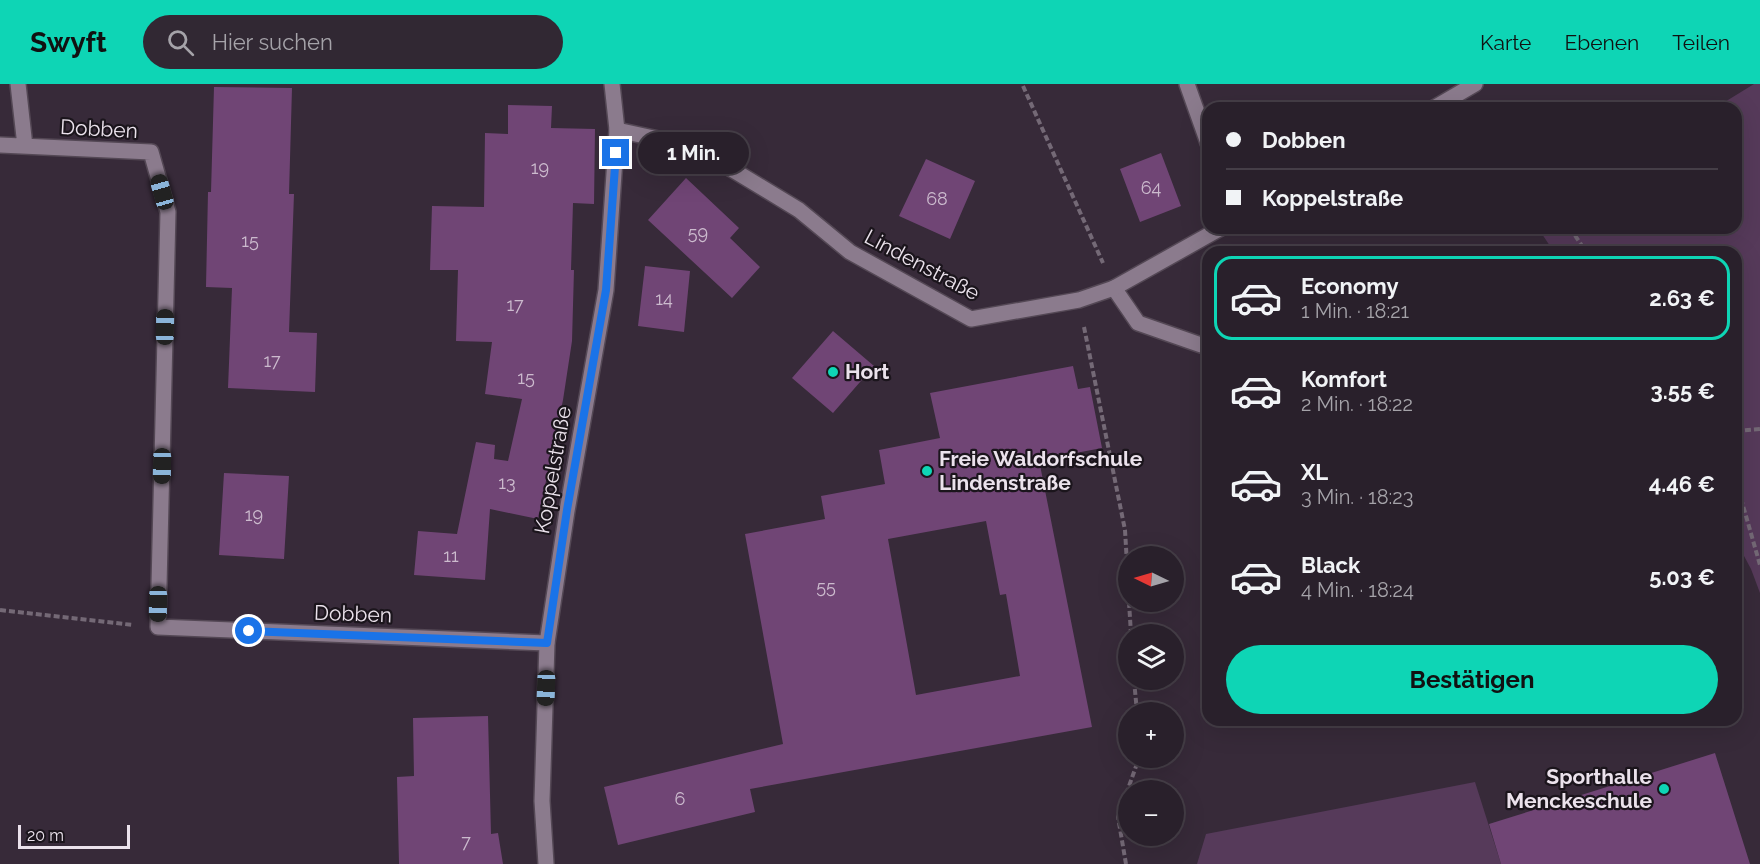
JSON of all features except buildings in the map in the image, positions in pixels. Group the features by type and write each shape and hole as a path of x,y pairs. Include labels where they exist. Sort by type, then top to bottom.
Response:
{"street":[{"path":"18,84 25,146"},
{"name":"Koppelstraße","path":"546,864 542,801 547,643 567,510 606,290 617,130 612,84"},
{"path":"1187,84 1202,126"},
{"path":"1444,102 1475,84"},
{"name":"Lindenstraße","path":"617,130 695,147 799,210 850,252 971,319 1079,300 1114,288 1210,234"},
{"name":"Dobben","path":"0,145 151,152 168,212 158,627 547,643"},
{"path":"1114,288 1138,323 1202,345"}],"path":[{"path":"1023,86 1114,288"},
{"path":"1079,300 1125,530 1126,546"},
{"path":"1742,430 1760,429"},
{"path":"1742,502 1760,565"},
{"path":"0,610 158,627"},
{"path":"1126,864 1118,817 1135,768"}],"shaded area":[{"path":"1754,84 1760,84 1760,593 1742,552 1742,246 1550,246 1542,234 1742,234 1742,102 1725,102"},
{"path":"1475,782 1501,864 1197,864 1206,834"}],"place":[{"name":"Hort","path":"833,372"},
{"name":"Freie Waldorfschule Lindenstraße","path":"927,471"},
{"name":"Sporthalle Menckeschule","path":"1664,789"}],"route":[{"path":"249,631 547,643 567,510 606,290 616,153"}]}
